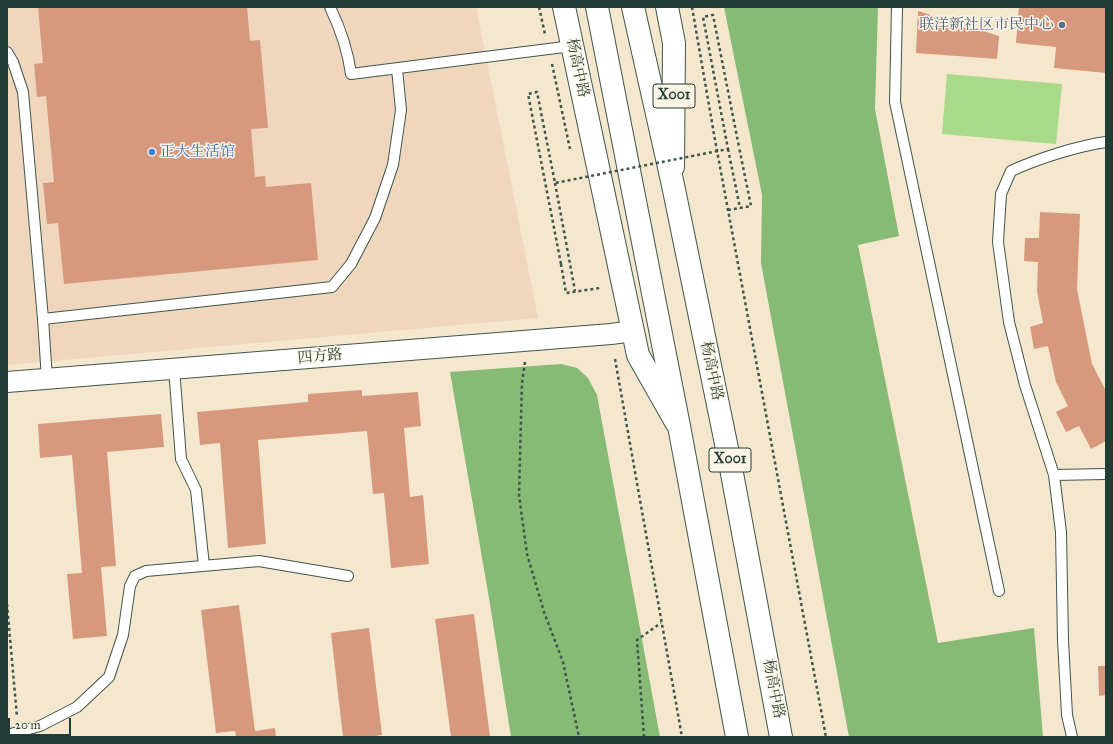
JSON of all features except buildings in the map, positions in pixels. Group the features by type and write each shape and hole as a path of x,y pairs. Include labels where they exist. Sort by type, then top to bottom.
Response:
{"main road":[{"name":"杨高中路","path":"564,7 638,354 679,426"},
{"name":"杨高中路","path":"597,7 679,426 737,737"},
{"name":"杨高中路","path":"633,7 673,185 731,468 781,737"},
{"name":"X001","path":"667,7 674,43 673,185"}],"street":[{"name":"四方路","path":"7,382 611,334 633,331"}],"lane":[{"path":"330,7 338,24 352,74 572,46"},
{"path":"897,7 895,102 1000,591"},
{"path":"7,52 13,62 23,92 47,379"},
{"path":"43,319 332,287 351,264 375,218 393,165 401,110 397,69"},
{"path":"1072,737 1067,715 1063,640 1061,532 1054,475 1025,385 1009,322 998,242 1001,194 1011,171 1029,162 1093,144 1106,142"},
{"path":"174,368 181,459 196,490 204,566"},
{"path":"1054,475 1106,474"},
{"path":"7,735 40,726 77,707 109,677 123,635 130,586 135,576 146,571 259,561 348,576"}],"path":[{"path":"540,7 572,156"},
{"path":"692,7 728,210 826,737"},
{"path":"728,210 740,208 751,206 713,15 703,17 740,208"},
{"path":"575,292 537,92 528,94 566,293 575,292 600,288 602,295"},
{"path":"555,183 728,149"},
{"path":"575,172 577,179"},
{"path":"611,334 682,737"},
{"path":"529,340 522,383 519,495 527,554 544,612 563,662 578,737"},
{"path":"7,604 18,732"},
{"path":"644,737 637,640 662,623"}],"shaded area":[{"path":"7,7 476,7 538,318 7,365"}],"green space":[{"path":"724,7 878,7 875,109 899,236 858,245 938,643 1034,628 1043,737 849,737 761,263 762,195"},
{"path":"947,74 1062,84 1056,144 942,134"},
{"path":"561,364 577,368 588,378 597,395 660,737 511,737 490,604 450,372"}],"place":[{"name":"联洋新社区市民中心","path":"1062,25"},
{"name":"正大生活馆","path":"152,152"}]}
